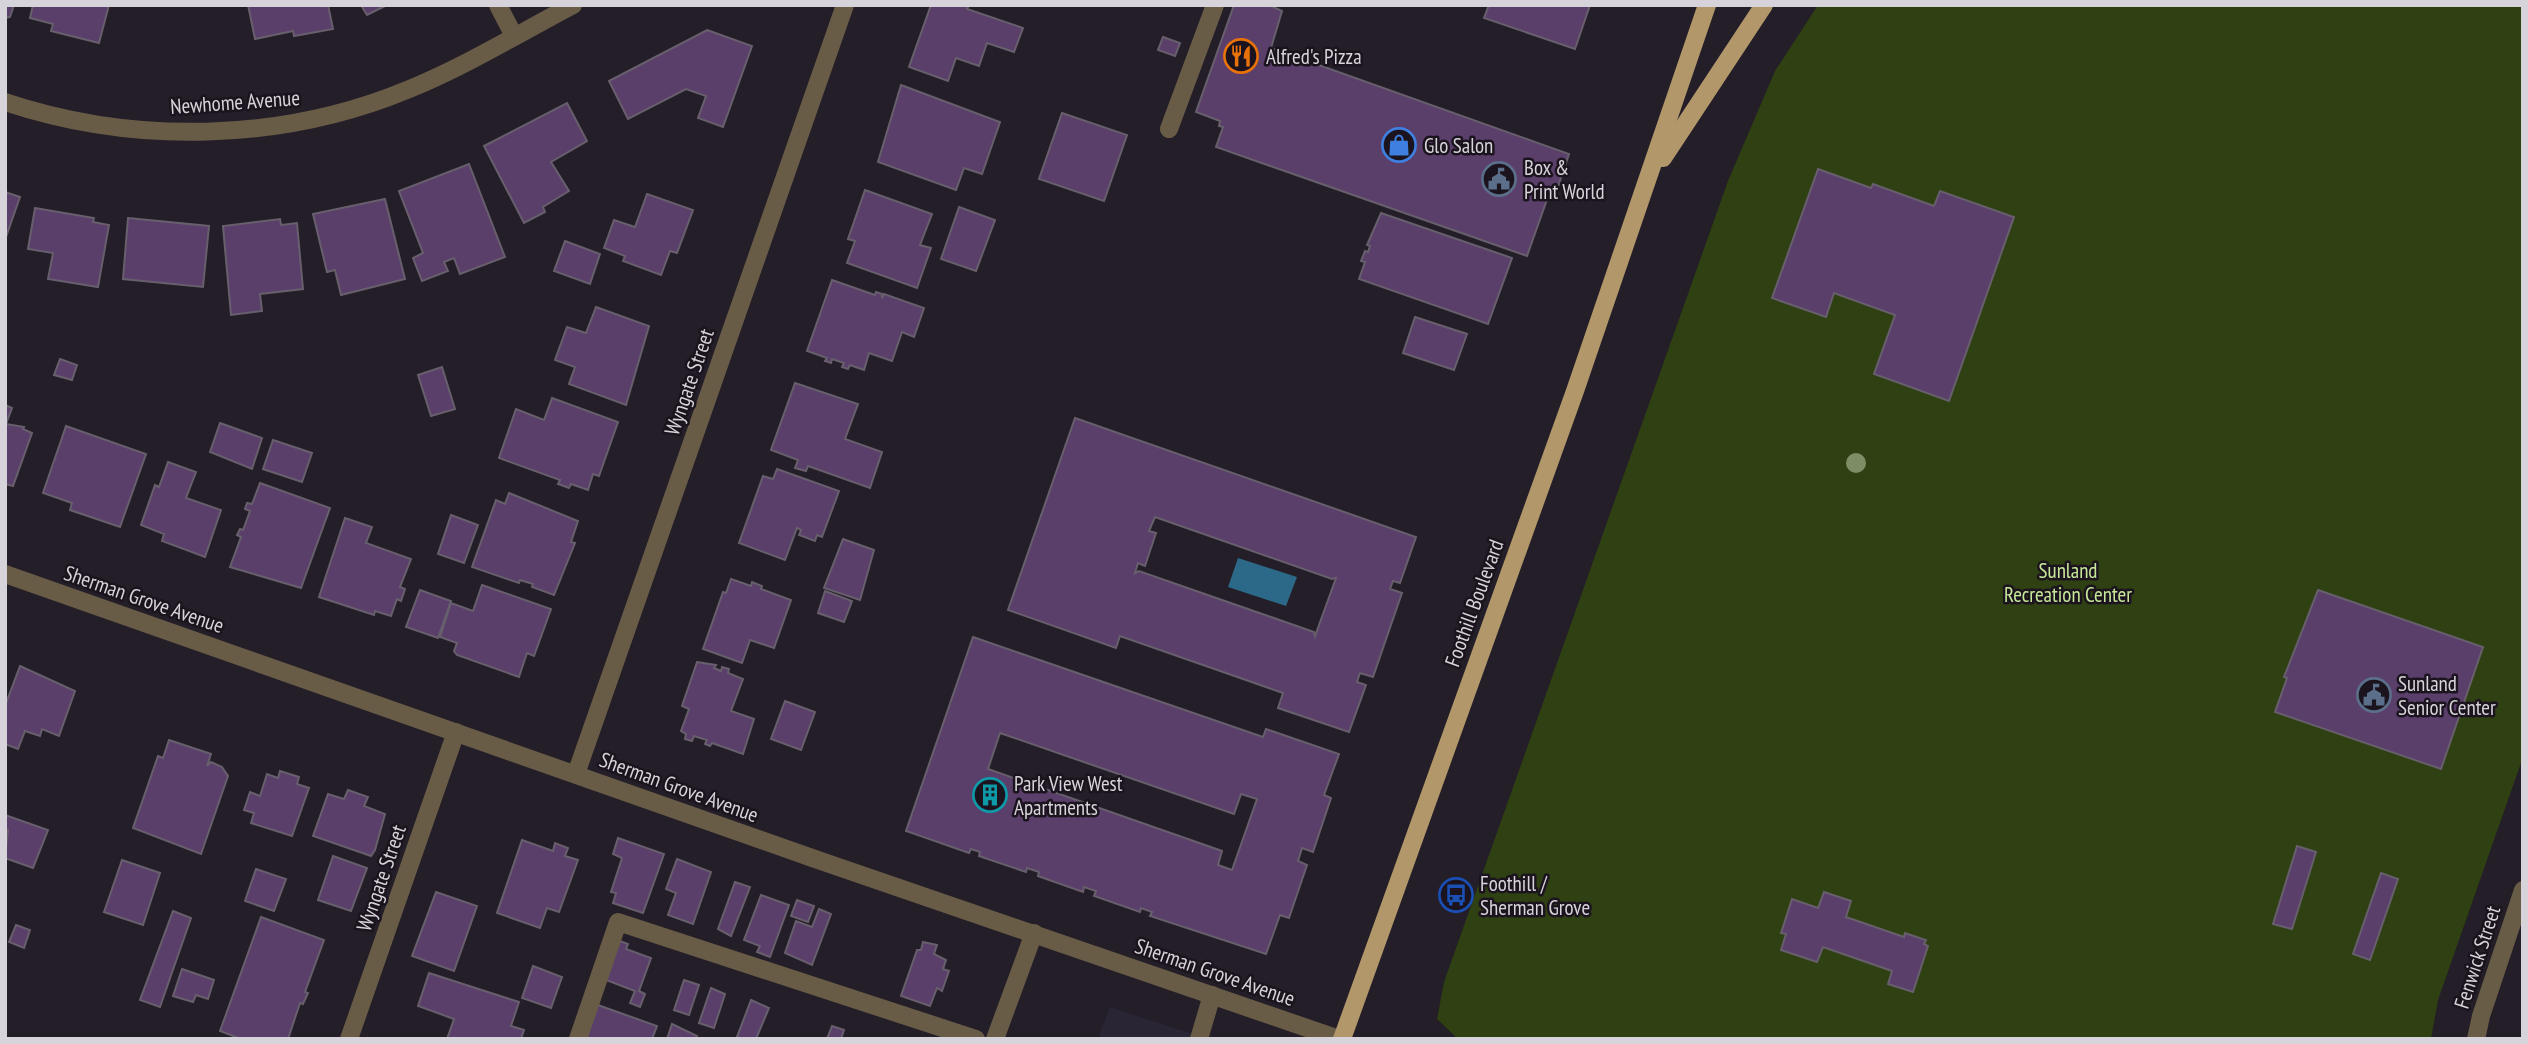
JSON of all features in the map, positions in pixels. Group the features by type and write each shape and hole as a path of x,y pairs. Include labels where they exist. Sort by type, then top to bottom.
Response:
{"main road":[{"name":"Foothill Boulevard","path":"1341,1039 1647,181 1707,5"},
{"name":"Foothill Boulevard","path":"1647,181 1764,5"}],"street":[{"path":"498,5 514,36"},
{"name":"Newhome Avenue","path":"5,102 38,113 126,128 189,132 288,125 348,110 407,90 573,5"},
{"name":"Wyngate Street","path":"576,774 845,5"},
{"path":"1169,129 1215,5"},
{"name":"Sherman Grove Avenue","path":"5,574 1341,1039"},
{"name":"Wyngate Street","path":"349,1039 456,732"},
{"name":"Fenwick Street","path":"2476,1039 2480,1016 2523,890"},
{"path":"578,1039 618,922 952,1035 976,1039"},
{"path":"995,1039 1034,933"},
{"path":"1199,1039 1212,995"}],"shaded area":[{"path":"1110,1007 1208,1039 1098,1039"}],"green space":[{"name":"Sunland Recreation Center","path":"1818,5 2523,5 2523,757 2438,1000 2431,1039 1458,1039 1437,1019 1444,982 1728,181 1775,71"}],"water":[{"path":"1238,558 1297,577 1286,606 1228,587"}],"building":[{"path":"5,5 14,5 10,17 6,18"},
{"path":"33,5 109,5 99,43 51,31 53,24 30,18"},
{"path":"248,5 328,5 333,29 294,36 293,31 255,39"},
{"path":"361,5 387,5 367,15"},
{"path":"931,5 969,5 967,9 1023,28 1014,52 987,43 979,66 956,58 948,81 909,67"},
{"path":"1234,5 1269,5 1282,11 1271,48 1569,154 1555,196 1549,194 1527,256 1216,147 1223,127 1219,126 1220,121 1196,112"},
{"path":"1489,5 1590,5 1575,49 1484,18"},
{"path":"707,30 752,46 723,127 698,118 706,96 686,89 628,119 609,81"},
{"path":"1163,37 1180,43 1175,56 1158,50"},
{"path":"901,85 1000,122 982,174 964,168 956,190 878,162"},
{"path":"567,103 587,141 551,162 569,191 543,207 545,212 524,223 484,146"},
{"path":"1062,113 1127,135 1104,201 1039,179"},
{"path":"469,164 505,257 460,274 454,258 444,262 448,271 422,281 413,258 423,253 399,191"},
{"path":"1818,169 1871,188 1873,184 1934,206 1940,191 2014,217 1949,401 1874,374 1895,315 1834,293 1826,317 1772,298"},
{"path":"865,190 932,214 920,245 931,248 917,288 847,263 855,241 848,239"},
{"path":"5,192 20,197 5,240"},
{"path":"647,194 693,210 677,253 670,251 661,275 623,261 625,256 604,248 614,220 635,227"},
{"path":"385,199 405,279 341,295 335,270 327,272 313,214"},
{"path":"959,207 995,220 976,271 941,259"},
{"path":"35,208 94,218 93,222 109,225 98,287 48,279 53,253 28,249"},
{"path":"1381,213 1512,258 1488,324 1359,279 1365,262 1361,261 1365,251 1368,252 1370,246 1367,245"},
{"path":"128,218 209,226 203,287 123,279"},
{"path":"280,219 281,225 297,223 303,289 260,294 262,311 231,315 223,226"},
{"path":"565,241 600,254 590,284 554,271"},
{"path":"832,280 875,295 876,292 882,294 882,298 884,294 924,308 914,337 902,332 892,361 869,353 864,370 850,365 848,369 842,367 844,363 832,359 831,363 825,361 827,358 807,351"},
{"path":"596,307 649,326 626,405 569,384 575,367 555,360 567,327 586,333"},
{"path":"1415,317 1467,334 1454,370 1403,353"},
{"path":"60,359 77,365 72,380 54,375"},
{"path":"442,367 455,409 431,416 418,375"},
{"path":"795,383 858,404 845,439 882,452 870,488 808,466 806,471 795,468 798,460 771,450"},
{"path":"552,398 618,422 599,476 593,474 588,490 571,484 569,488 558,484 560,480 499,458 516,409 544,420"},
{"path":"5,405 12,408 6,424 24,427 23,429 32,433 13,486 5,484"},
{"path":"1075,418 1416,537 1400,583 1393,581 1390,589 1402,593 1373,677 1360,673 1357,682 1366,685 1349,732 1278,708 1283,693 1120,636 1116,648 1008,610","holes":["1155,517 1332,579 1336,578 1315,636 1314,632 1139,571 1135,573 1138,563 1145,566 1156,533 1149,531"]},
{"path":"220,423 262,438 252,469 210,452"},
{"path":"66,426 146,454 120,527 70,510 72,503 43,493"},
{"path":"273,440 312,453 302,482 263,469"},
{"path":"168,462 196,472 186,498 221,510 205,557 162,541 164,534 141,525 155,485 159,487"},
{"path":"777,469 839,491 822,537 817,535 815,541 799,535 801,530 797,528 785,560 739,543 763,476 773,479"},
{"path":"260,483 330,508 301,588 230,567 241,537 237,535 240,529 243,530 250,511 245,509 247,503 252,504"},
{"path":"509,493 578,521 571,542 575,543 554,595 532,587 533,584 520,580 519,583 472,567 496,500 505,504"},
{"path":"451,515 478,525 464,563 438,554"},
{"path":"345,518 372,527 366,543 411,559 400,587 405,589 401,601 397,599 391,616 375,611 374,615 319,597"},
{"path":"843,539 874,550 860,600 824,588"},
{"path":"731,579 751,586 752,582 762,586 761,589 791,600 774,648 750,640 742,663 703,649 723,592 726,593"},
{"path":"482,585 551,609 534,656 527,653 519,677 457,655 454,651 457,643 440,637 451,603 473,611"},
{"path":"420,590 451,601 438,638 406,627"},
{"name":"Sunland Senior Center","path":"2318,590 2483,647 2441,769 2275,712 2287,678 2284,677"},
{"path":"825,591 852,601 844,622 818,613"},
{"name":"Park View West Apartments","path":"973,637 1263,737 1266,729 1339,754 1324,795 1331,798 1313,852 1302,848 1298,861 1307,865 1289,918 1280,915 1266,954 1150,916 1152,912 1141,908 1140,912 1094,896 1096,891 1084,887 1083,892 1038,876 1039,872 1027,868 1026,872 979,856 980,852 971,849 969,853 906,831","holes":["1000,733 1234,814 1241,794 1257,799 1232,870 1218,865 1222,851 988,769"]},
{"path":"697,662 716,665 714,668 721,671 722,667 729,669 728,673 743,679 731,711 754,719 743,754 712,743 710,746 705,744 707,740 694,736 692,741 685,739 686,734 681,731 689,709 682,706"},
{"path":"20,666 75,691 59,736 42,729 40,736 25,731 18,749 5,744 5,706"},
{"path":"785,701 815,712 801,750 771,739"},
{"path":"169,740 211,754 207,766 211,762 222,767 228,776 201,854 133,828 158,756 163,758"},
{"path":"280,771 299,777 297,784 309,788 292,836 251,823 254,813 244,810 250,792 260,796 267,774 278,778"},
{"path":"348,790 368,797 364,806 385,814 371,856 313,836 328,794 344,799"},
{"path":"5,815 48,830 33,868 5,858 8,830 5,829"},
{"path":"618,838 664,854 643,913 613,903 616,893 611,892 622,858 613,854"},
{"path":"522,840 553,851 555,843 568,848 565,856 578,860 559,912 547,908 540,928 497,913"},
{"path":"2297,846 2316,852 2292,929 2273,924"},
{"path":"333,856 367,868 351,911 318,900"},
{"path":"677,859 711,872 693,924 668,915 676,893 666,889"},
{"path":"122,860 160,873 143,925 104,912"},
{"path":"256,869 286,879 274,911 245,901"},
{"path":"2381,873 2398,879 2370,960 2353,954"},
{"path":"735,882 750,887 731,936 718,929"},
{"path":"436,892 477,906 454,971 412,956"},
{"path":"1824,892 1851,901 1846,917 1904,937 1905,933 1926,940 1924,944 1928,946 1913,992 1888,984 1892,971 1823,947 1817,962 1781,950 1786,934 1781,933 1792,899 1818,908"},
{"path":"761,895 789,905 770,957 757,952 760,946 744,940"},
{"path":"797,900 814,906 808,922 791,916"},
{"path":"819,909 831,914 812,965 785,953 796,921 812,927"},
{"path":"173,911 191,918 160,1007 140,1000"},
{"path":"261,917 324,940 305,992 308,993 303,1004 300,1003 288,1039 241,1039 220,1031"},
{"path":"16,925 30,930 24,948 9,942"},
{"path":"620,941 628,944 626,949 651,958 639,991 645,994 640,1007 630,1003 635,991 601,978"},
{"path":"923,942 937,945 934,954 946,960 943,969 949,971 942,991 937,988 930,1006 901,996 917,950 921,950"},
{"path":"533,966 562,977 551,1008 522,998"},
{"path":"182,969 214,980 208,999 196,995 193,1002 173,996"},
{"path":"429,973 519,1002 511,1026 524,1030 521,1039 447,1039 454,1019 418,1006"},
{"path":"684,980 699,985 689,1015 674,1010"},
{"path":"711,988 725,994 714,1028 699,1023"},
{"path":"751,1000 769,1008 756,1039 742,1039 737,1037"},
{"path":"595,1004 657,1026 652,1039 592,1039 583,1036"},
{"path":"672,1024 697,1036 696,1039 667,1039"},
{"path":"832,1026 844,1030 841,1039 827,1039"}],"place":[{"name":"Alfred's Pizza","path":"1241,56"},
{"name":"Glo Salon","path":"1399,145"},
{"name":"Box & Print World","path":"1499,179"},
{"name":"Sunland Senior Center","path":"2374,695"},
{"name":"Park View West Apartments","path":"990,795"},
{"name":"Foothill / Sherman Grove","path":"1456,895"}]}
